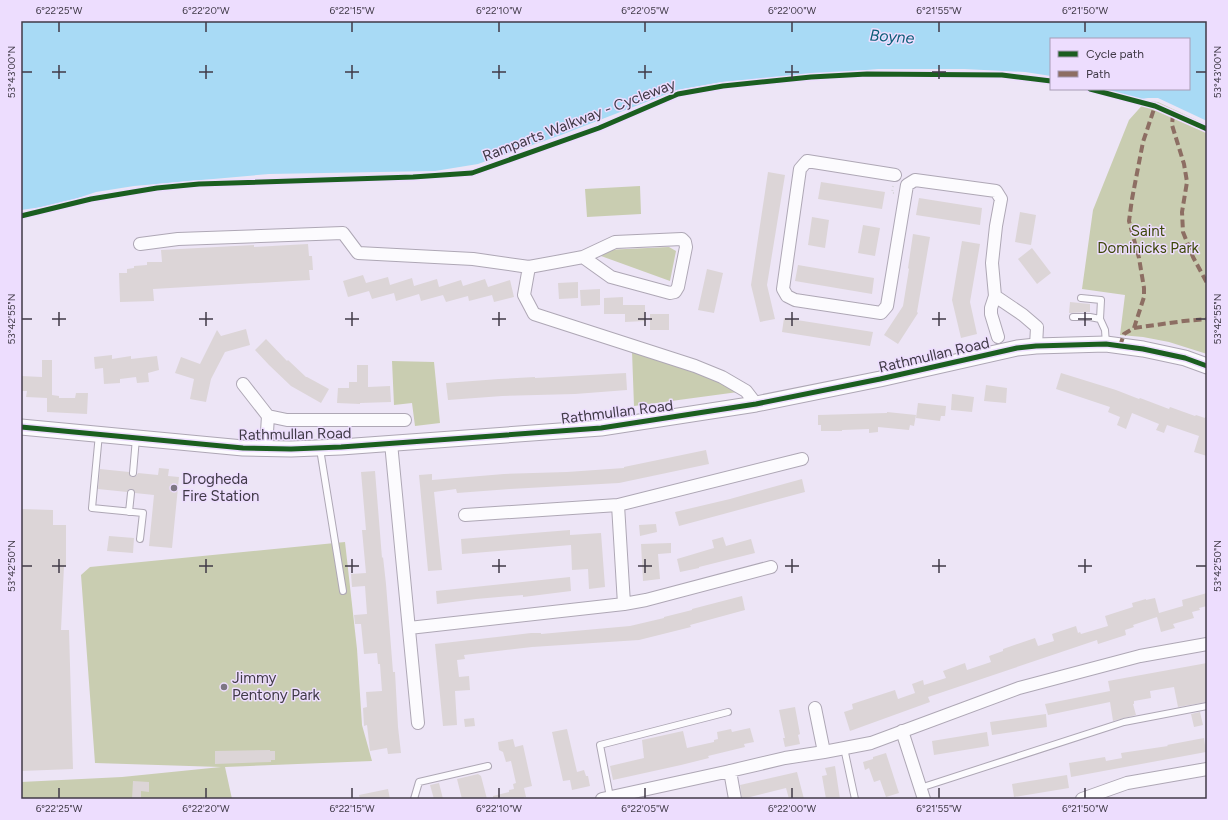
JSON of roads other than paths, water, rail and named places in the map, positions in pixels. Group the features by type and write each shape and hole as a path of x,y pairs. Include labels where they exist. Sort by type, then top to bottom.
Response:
{"street":[{"path":"895,175 807,161 800,169 783,289 787,296 795,300 881,313 887,306 907,185 915,180 996,192 1001,199 992,263 995,296 991,308 991,314 998,337"},
{"path":"140,244 178,239 343,233 358,253 472,259 529,267 583,258 615,242 682,239 685,242 686,247 678,287 675,292 670,293 611,276 583,258"},
{"path":"529,267 524,295 534,314 695,366 722,377 746,391 756,404"},
{"path":"995,296 1023,315 1037,327 1036,346"},
{"name":"Rathmullan Road","path":"21,427 243,448 320,447 600,428 756,404 880,379 1018,348 1036,346 1106,344 1143,349 1185,358 1207,366"},
{"path":"243,384 268,416 287,420 405,420"},
{"path":"266,448 268,416"},
{"path":"391,443 418,723"},
{"path":"465,515 618,505 802,459"},
{"path":"618,505 624,604"},
{"path":"409,628 624,604 646,600 771,567"},
{"path":"612,798 784,758 871,743 1019,688 1140,656 1207,644"},
{"path":"815,708 824,752"},
{"path":"902,731 922,794"},
{"path":"1082,799 1127,783 1207,769"},
{"path":"730,771 735,799"}],"lane":[{"path":"1081,298 1101,300 1100,319 1105,330 1106,344"},
{"path":"1073,317 1090,317 1100,319"},
{"path":"99,434 92,508 143,513 140,539"},
{"path":"133,473 136,438"},
{"path":"320,447 343,591"},
{"path":"129,512 131,492"},
{"path":"922,794 1124,722 1207,706"},
{"path":"612,798 600,745 728,712"},
{"path":"844,748 855,799"},
{"path":"414,799 419,782 488,766"}],"water":[{"name":"Boyne","path":"21,21 1207,21 1207,121 1158,98 1141,99 1108,90 1190,90 1190,38 1050,38 1050,76 1025,72 964,69 878,69 722,82 677,90 561,135 478,164 435,171 269,174 134,186 96,192 42,207 21,210"}],"place":[{"name":"Drogheda Fire Station","path":"174,488"},
{"name":"Jimmy Pentony Park","path":"224,687"}],"park label":[{"name":"Saint Dominicks Park","path":"1148,240"}]}
